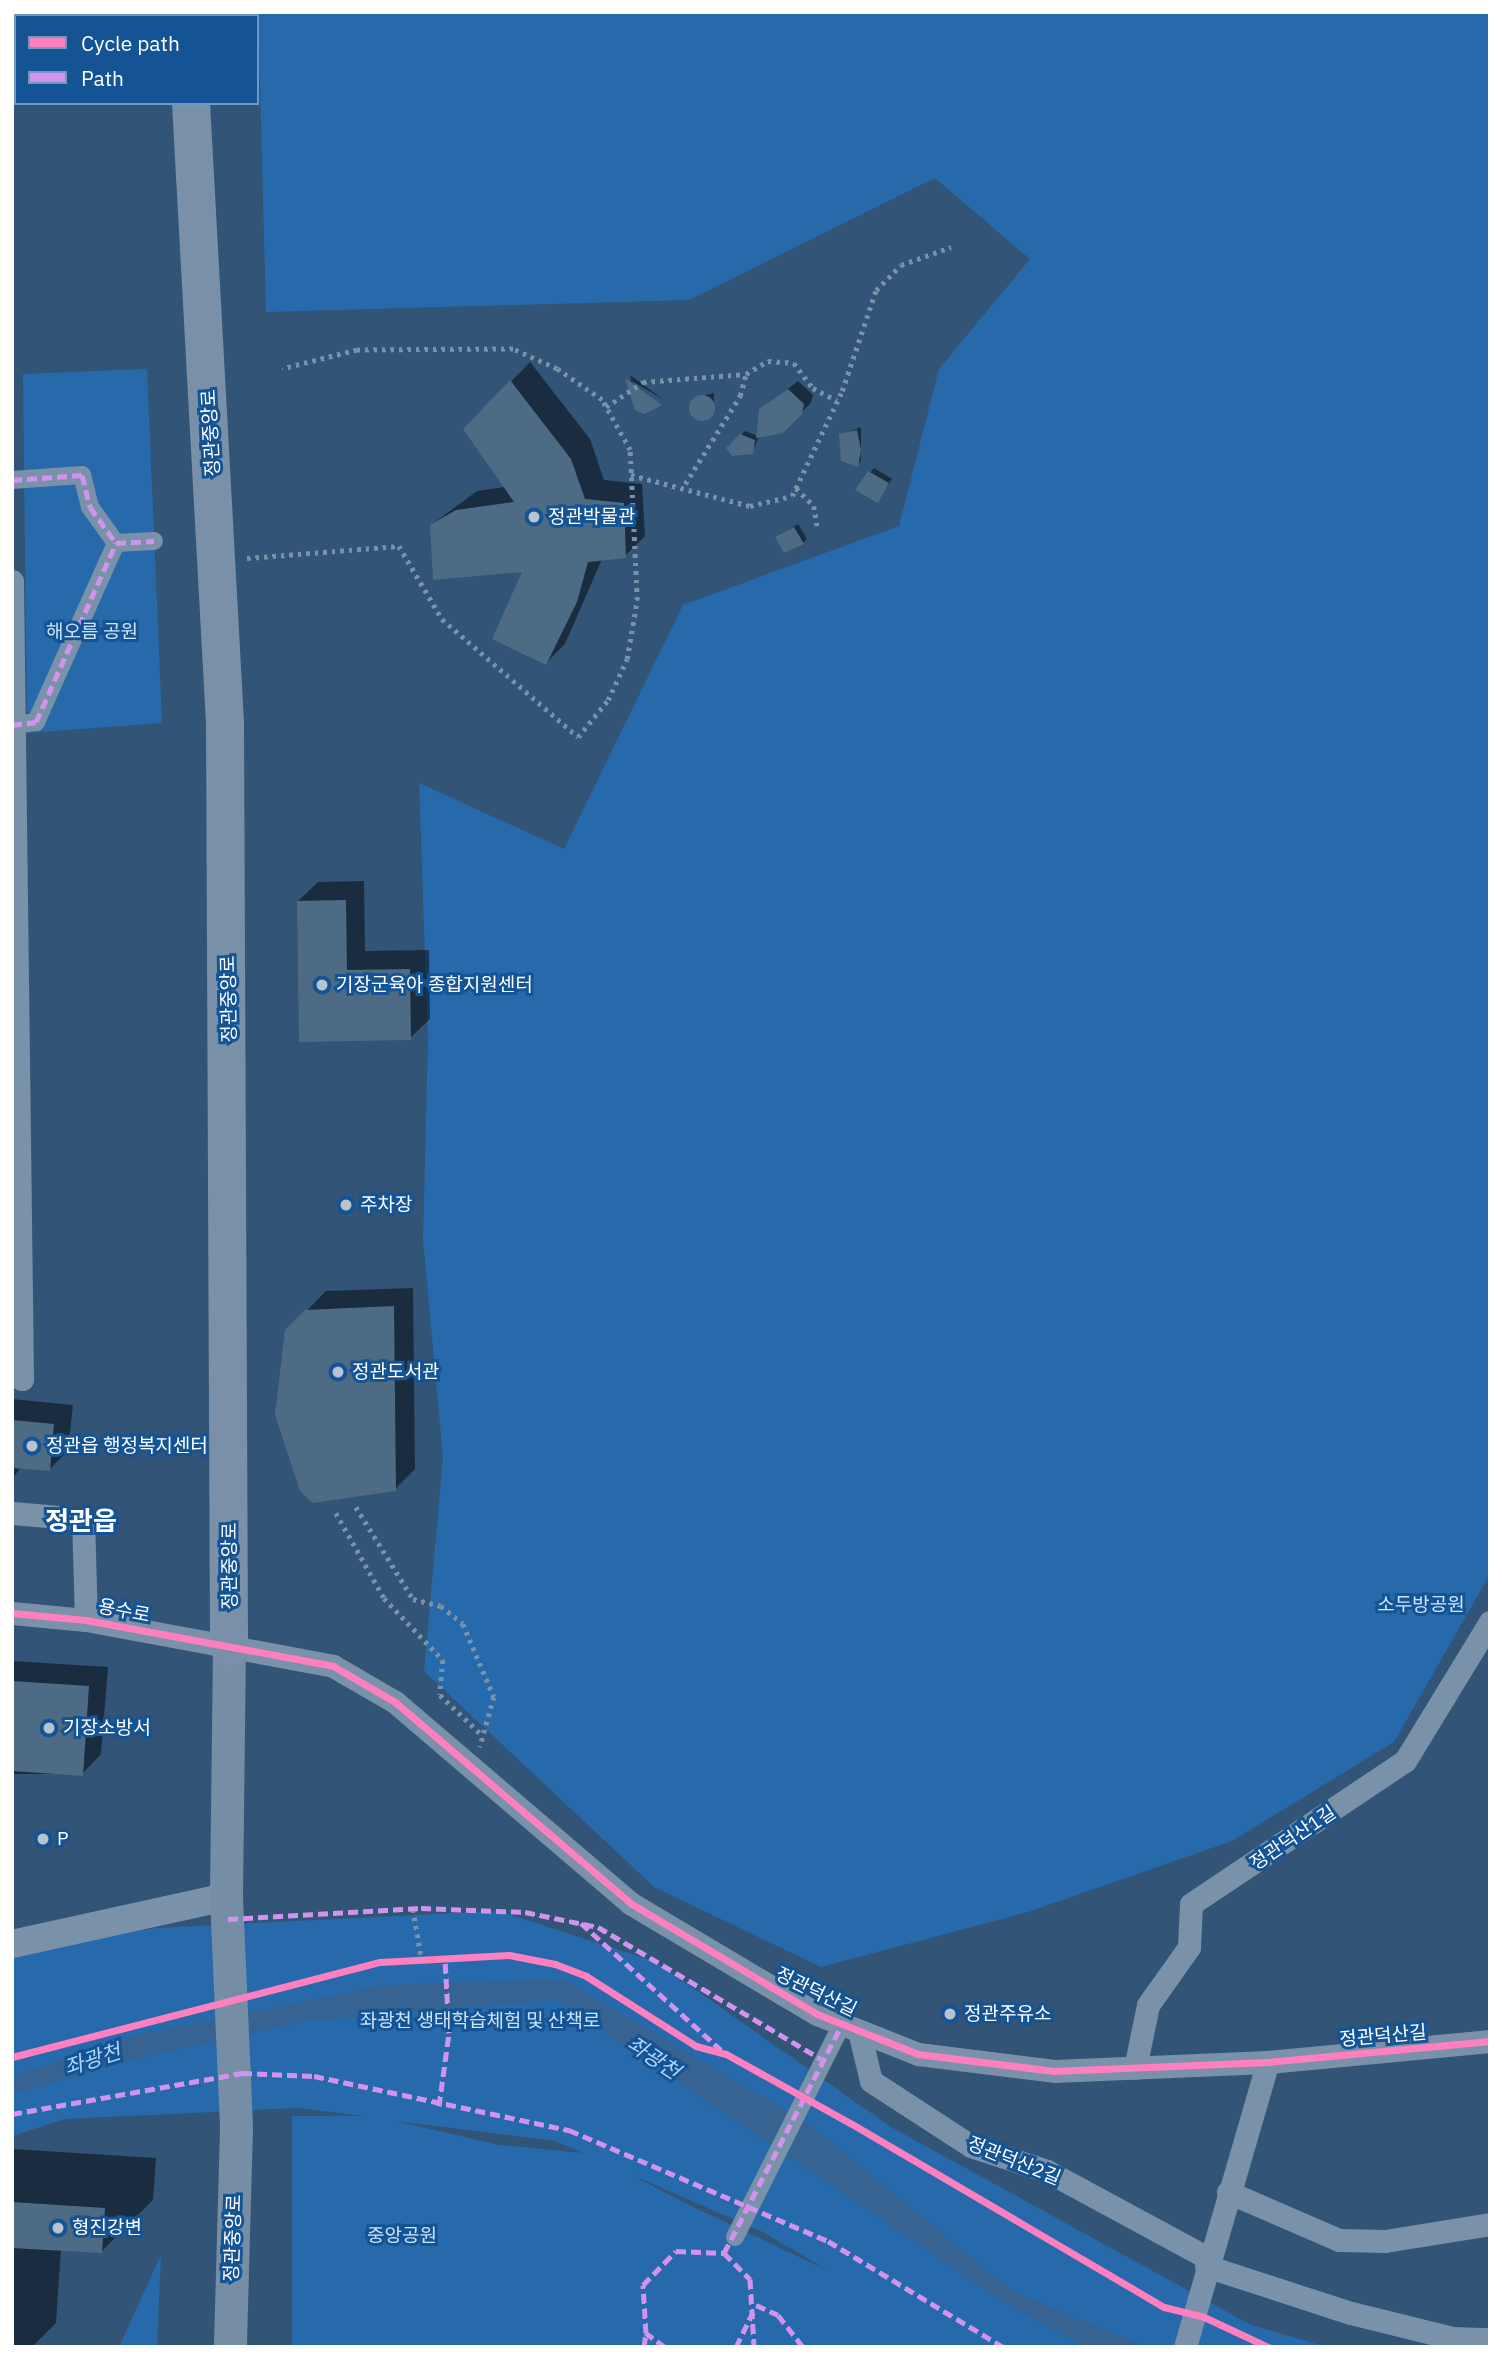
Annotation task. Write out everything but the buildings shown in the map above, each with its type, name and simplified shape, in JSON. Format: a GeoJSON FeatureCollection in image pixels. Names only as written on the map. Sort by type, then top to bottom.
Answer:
{"type":"FeatureCollection","features":[{"type":"Feature","properties":{"kind":"highway","name":"정관중앙로"},"geometry":{"type":"LineString","coordinates":[[191,105],[218,560],[232,1185],[229,1647]]}},
{"type":"Feature","properties":{"kind":"main road","name":"정관중앙로"},"geometry":{"type":"LineString","coordinates":[[229,1647],[226,1896],[231,1960],[236,2128],[230,2347]]}},
{"type":"Feature","properties":{"kind":"street"},"geometry":{"type":"LineString","coordinates":[[12,481],[82,475],[90,507],[116,543]]}},
{"type":"Feature","properties":{"kind":"street"},"geometry":{"type":"LineString","coordinates":[[116,543],[154,541]]}},
{"type":"Feature","properties":{"kind":"street"},"geometry":{"type":"LineString","coordinates":[[13,725],[36,722],[116,543]]}},
{"type":"Feature","properties":{"kind":"street"},"geometry":{"type":"LineString","coordinates":[[12,581],[14,922],[22,1379],[12,1374]]}},
{"type":"Feature","properties":{"kind":"street"},"geometry":{"type":"LineString","coordinates":[[12,1513],[83,1519],[86,1620]]}},
{"type":"Feature","properties":{"kind":"street","name":"용수로"},"geometry":{"type":"LineString","coordinates":[[12,1614],[86,1620],[229,1647]]}},
{"type":"Feature","properties":{"kind":"street","name":"정관덕산1길"},"geometry":{"type":"LineString","coordinates":[[1135,2068],[1148,2005],[1189,1947],[1191,1904],[1405,1761],[1490,1622]]}},
{"type":"Feature","properties":{"kind":"street","name":"정관덕산길"},"geometry":{"type":"LineString","coordinates":[[229,1647],[333,1666],[395,1702],[630,1903],[850,2027],[918,2054],[969,2064],[1054,2071],[1268,2062],[1490,2041]]}},
{"type":"Feature","properties":{"kind":"street"},"geometry":{"type":"LineString","coordinates":[[12,1944],[226,1896]]}},
{"type":"Feature","properties":{"kind":"street"},"geometry":{"type":"LineString","coordinates":[[735,2237],[850,2027]]}},
{"type":"Feature","properties":{"kind":"street","name":"정관덕산2길"},"geometry":{"type":"LineString","coordinates":[[850,2027],[871,2081],[971,2146],[1047,2171],[1205,2269],[1351,2313],[1452,2338],[1490,2339]]}},
{"type":"Feature","properties":{"kind":"street"},"geometry":{"type":"LineString","coordinates":[[1185,2347],[1205,2269],[1268,2062]]}},
{"type":"Feature","properties":{"kind":"street"},"geometry":{"type":"LineString","coordinates":[[1228,2192],[1339,2239],[1385,2241],[1490,2224]]}},
{"type":"Feature","properties":{"kind":"path"},"geometry":{"type":"LineString","coordinates":[[631,475],[685,484],[750,506],[792,496],[837,401],[876,290],[901,265],[951,247]]}},
{"type":"Feature","properties":{"kind":"path"},"geometry":{"type":"LineString","coordinates":[[218,560],[398,546],[442,619],[578,737],[608,700],[627,659],[637,600],[630,450],[606,407],[557,369],[513,349],[357,350],[282,369]]}},
{"type":"Feature","properties":{"kind":"path"},"geometry":{"type":"LineString","coordinates":[[606,407],[643,382],[746,374],[768,361],[794,363],[813,388],[837,401]]}},
{"type":"Feature","properties":{"kind":"path"},"geometry":{"type":"LineString","coordinates":[[685,484],[740,396],[746,374]]}},
{"type":"Feature","properties":{"kind":"path"},"geometry":{"type":"LineString","coordinates":[[796,488],[814,506],[817,526]]}},
{"type":"Feature","properties":{"kind":"path"},"geometry":{"type":"LineString","coordinates":[[356,1507],[413,1599],[441,1606],[463,1624],[495,1697],[474,1768]]}},
{"type":"Feature","properties":{"kind":"path"},"geometry":{"type":"LineString","coordinates":[[336,1513],[384,1598],[443,1660],[440,1695],[483,1736]]}},
{"type":"Feature","properties":{"kind":"path"},"geometry":{"type":"LineString","coordinates":[[413,1909],[422,1961]]}},
{"type":"Feature","properties":{"kind":"path"},"geometry":{"type":"LineString","coordinates":[[411,1961],[433,1960]]}},
{"type":"Feature","properties":{"kind":"green space","name":"소두방공원"},"geometry":{"type":"Polygon","coordinates":[[[1490,12],[1490,1574],[1394,1742],[1232,1841],[1028,1912],[821,1967],[654,1887],[424,1671],[443,1458],[423,1239],[428,1041],[419,783],[564,849],[683,605],[899,526],[939,369],[1030,259],[935,178],[689,300],[266,312],[258,14],[1490,12]]]}},
{"type":"Feature","properties":{"kind":"green space","name":"해오름 공원"},"geometry":{"type":"Polygon","coordinates":[[[147,369],[162,723],[27,733],[23,374],[147,369]]]}},
{"type":"Feature","properties":{"kind":"green space","name":"좌광천 생태학습체험 및 산책로"},"geometry":{"type":"Polygon","coordinates":[[[499,1911],[656,1962],[891,2127],[1251,2325],[1327,2347],[292,2347],[292,2116],[365,2116],[298,2108],[65,2119],[12,2136],[12,1953],[155,1928],[499,1911]],[[396,2121],[499,2145],[582,2153],[556,2141],[396,2121]],[[632,2175],[689,2205],[829,2271],[763,2232],[632,2175]]]}},
{"type":"Feature","properties":{"kind":"green space"},"geometry":{"type":"Polygon","coordinates":[[[161,2255],[157,2347],[119,2347],[161,2255]]]}},
{"type":"Feature","properties":{"kind":"water","name":"좌광천"},"geometry":{"type":"Polygon","coordinates":[[[563,1979],[813,2127],[1012,2291],[1147,2347],[1086,2347],[1007,2304],[556,2000],[305,2021],[135,2059],[12,2094],[12,2076],[142,2034],[385,1985],[563,1979]]]}},
{"type":"Feature","properties":{"kind":"marked path"},"geometry":{"type":"LineString","coordinates":[[12,480],[82,475],[90,507],[116,543]]}},
{"type":"Feature","properties":{"kind":"marked path"},"geometry":{"type":"LineString","coordinates":[[116,543],[154,541]]}},
{"type":"Feature","properties":{"kind":"marked path"},"geometry":{"type":"LineString","coordinates":[[12,725],[36,722],[116,543]]}},
{"type":"Feature","properties":{"kind":"marked path"},"geometry":{"type":"LineString","coordinates":[[228,1919],[421,1908],[525,1912],[598,1927],[821,2059]]}},
{"type":"Feature","properties":{"kind":"marked path"},"geometry":{"type":"LineString","coordinates":[[581,1923],[721,2050]]}},
{"type":"Feature","properties":{"kind":"marked path"},"geometry":{"type":"LineString","coordinates":[[439,2106],[449,2033],[445,1959]]}},
{"type":"Feature","properties":{"kind":"marked path"},"geometry":{"type":"LineString","coordinates":[[724,2253],[842,2024]]}},
{"type":"Feature","properties":{"kind":"marked path"},"geometry":{"type":"LineString","coordinates":[[12,2114],[242,2073],[314,2076],[569,2130],[828,2241],[1003,2347]]}},
{"type":"Feature","properties":{"kind":"marked path"},"geometry":{"type":"LineString","coordinates":[[665,2347],[646,2333],[643,2285],[676,2251],[724,2253],[750,2279],[754,2347]]}},
{"type":"Feature","properties":{"kind":"marked path"},"geometry":{"type":"LineString","coordinates":[[756,2305],[778,2315],[803,2347]]}},
{"type":"Feature","properties":{"kind":"marked path"},"geometry":{"type":"LineString","coordinates":[[736,2347],[753,2312]]}},
{"type":"Feature","properties":{"kind":"marked path"},"geometry":{"type":"LineString","coordinates":[[644,2347],[646,2333]]}},
{"type":"Feature","properties":{"kind":"cycle path"},"geometry":{"type":"LineString","coordinates":[[12,1613],[86,1620],[333,1666],[395,1702],[630,1903],[817,2014],[918,2054],[1054,2071],[1268,2062],[1490,2041]]}},
{"type":"Feature","properties":{"kind":"cycle path"},"geometry":{"type":"LineString","coordinates":[[12,2057],[380,1962],[509,1955],[555,1964],[586,1976],[696,2046],[726,2054],[857,2127],[1164,2307],[1204,2317],[1268,2347]]}},
{"type":"Feature","properties":{"kind":"place","name":"정관박물관"},"geometry":{"type":"Point","coordinates":[534,517]}},
{"type":"Feature","properties":{"kind":"place","name":"기장군육아 종합지원센터"},"geometry":{"type":"Point","coordinates":[322,985]}},
{"type":"Feature","properties":{"kind":"place","name":"주차장"},"geometry":{"type":"Point","coordinates":[346,1205]}},
{"type":"Feature","properties":{"kind":"place","name":"정관도서관"},"geometry":{"type":"Point","coordinates":[338,1372]}},
{"type":"Feature","properties":{"kind":"place","name":"정관읍 행정복지센터"},"geometry":{"type":"Point","coordinates":[32,1446]}},
{"type":"Feature","properties":{"kind":"place","name":"기장소방서"},"geometry":{"type":"Point","coordinates":[49,1728]}},
{"type":"Feature","properties":{"kind":"place","name":"P"},"geometry":{"type":"Point","coordinates":[43,1839]}},
{"type":"Feature","properties":{"kind":"place","name":"정관주유소"},"geometry":{"type":"Point","coordinates":[950,2014]}},
{"type":"Feature","properties":{"kind":"place","name":"형진강변"},"geometry":{"type":"Point","coordinates":[58,2228]}},
{"type":"Feature","properties":{"kind":"district","name":"정관읍"},"geometry":{"type":"Point","coordinates":[81,1521]}},
{"type":"Feature","properties":{"kind":"park label","name":"중앙공원"},"geometry":{"type":"Point","coordinates":[402,2236]}}]}
